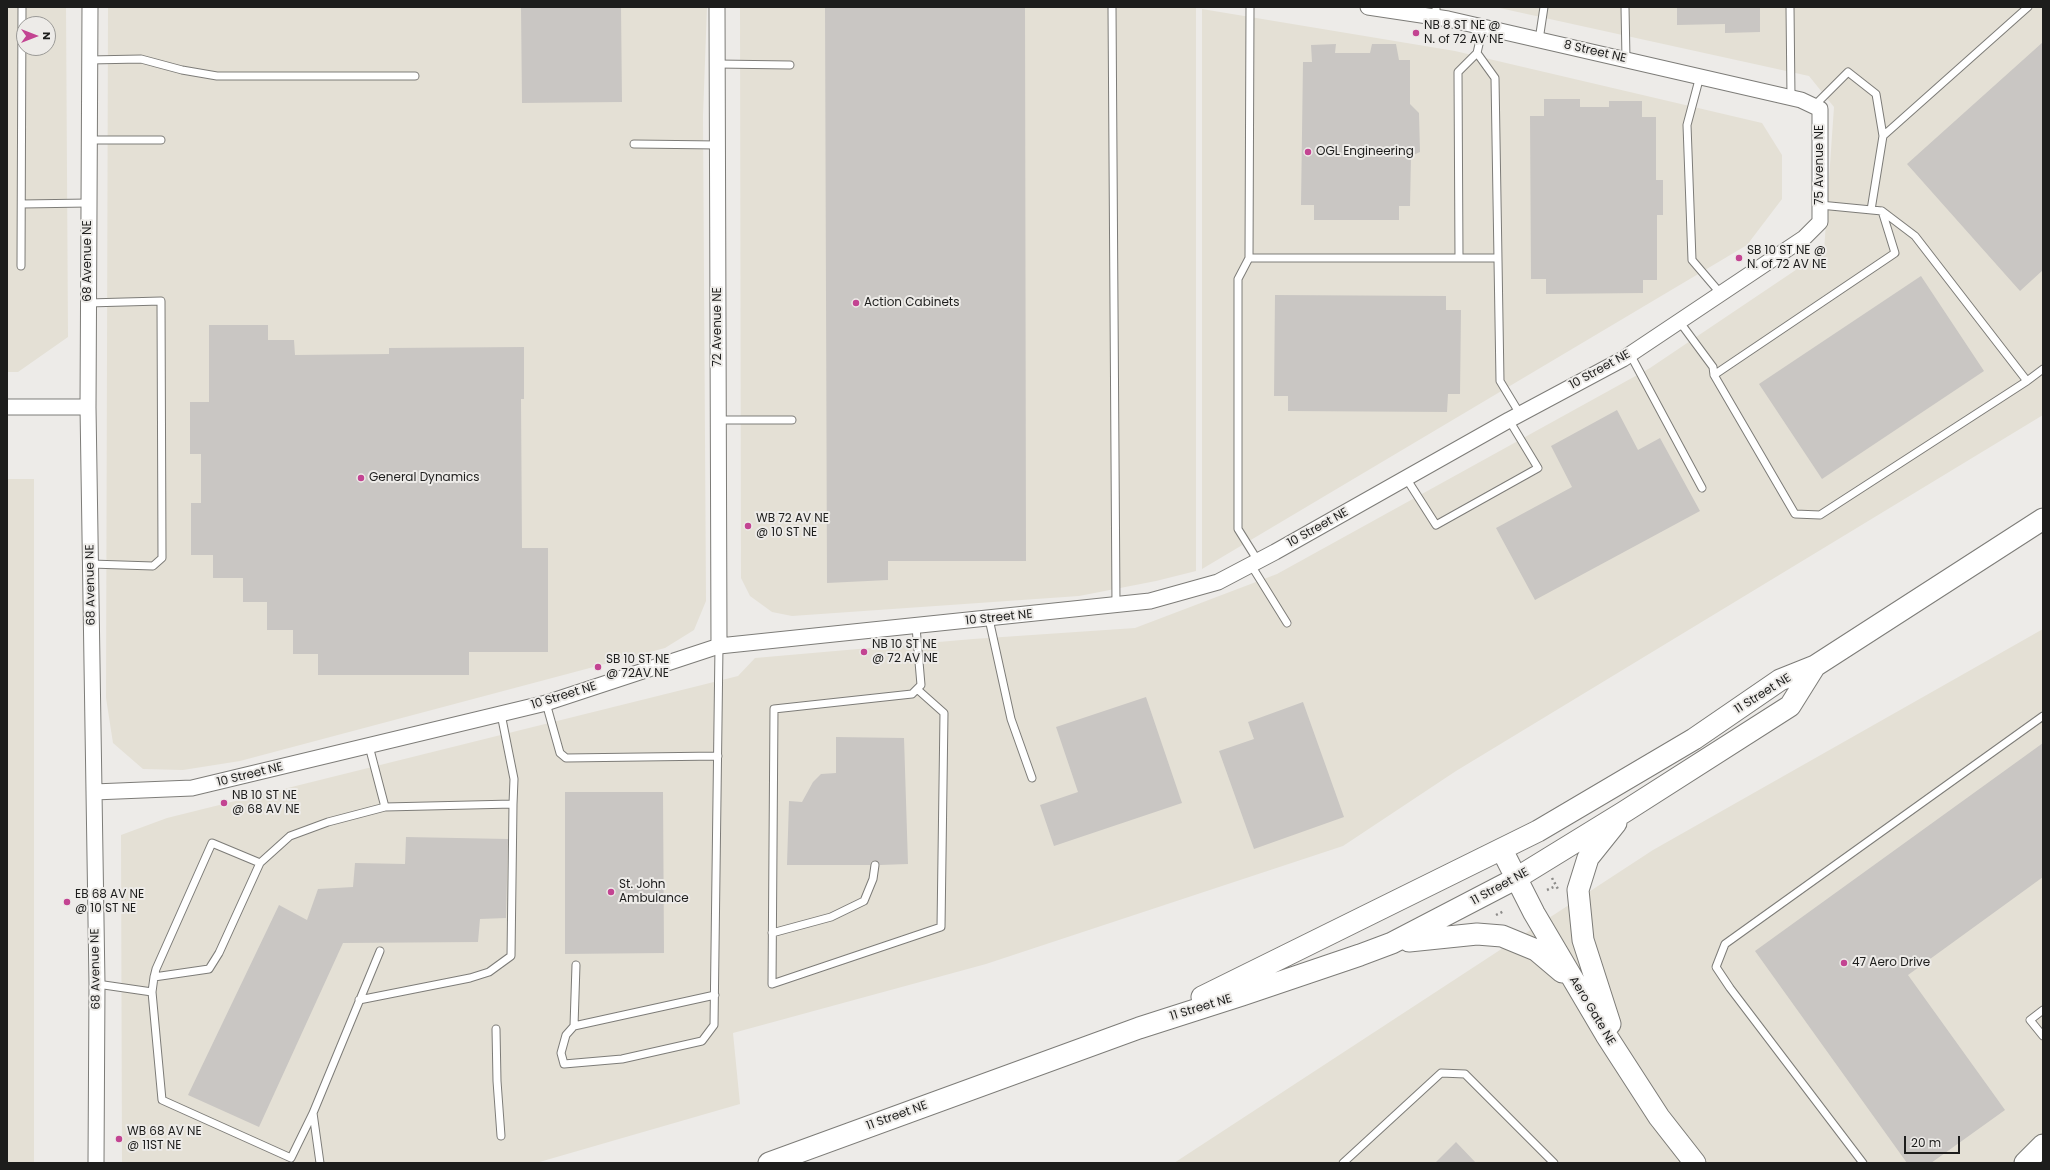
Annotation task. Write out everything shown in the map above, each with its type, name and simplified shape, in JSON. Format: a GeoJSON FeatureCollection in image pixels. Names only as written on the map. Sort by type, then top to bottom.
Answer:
{"type":"FeatureCollection","features":[{"type":"Feature","properties":{"kind":"street","name":"68 Avenue NE"},"geometry":{"type":"LineString","coordinates":[[90,7],[88,406],[97,984],[96,1163]]}},
{"type":"Feature","properties":{"kind":"street","name":"72 Avenue NE"},"geometry":{"type":"LineString","coordinates":[[717,7],[719,646]]}},
{"type":"Feature","properties":{"kind":"street","name":"8 Street NE"},"geometry":{"type":"LineString","coordinates":[[1368,7],[1436,12],[1483,27],[1791,97],[1817,107]]}},
{"type":"Feature","properties":{"kind":"street","name":"75 Avenue NE"},"geometry":{"type":"LineString","coordinates":[[1817,107],[1820,222]]}},
{"type":"Feature","properties":{"kind":"street","name":"10 Street NE"},"geometry":{"type":"LineString","coordinates":[[94,792],[192,788],[546,703],[719,646],[1150,601],[1218,582],[1630,354],[1804,238],[1820,222]]}},
{"type":"Feature","properties":{"kind":"street"},"geometry":{"type":"LineString","coordinates":[[7,407],[88,406]]}},
{"type":"Feature","properties":{"kind":"street","name":"11 Street NE"},"geometry":{"type":"LineString","coordinates":[[1139,1028],[1502,850],[1576,809],[1694,739],[1780,680],[1815,666],[2043,519]]}},
{"type":"Feature","properties":{"kind":"street","name":"11 Street NE"},"geometry":{"type":"LineString","coordinates":[[769,1163],[1139,1028],[1360,955],[1392,942],[1515,879],[1624,812],[1790,706],[1815,666]]}},
{"type":"Feature","properties":{"kind":"street"},"geometry":{"type":"LineString","coordinates":[[1624,812],[1588,858],[1578,890],[1583,940],[1608,1019],[1628,1069]]}},
{"type":"Feature","properties":{"kind":"street","name":"Aero Gate NE"},"geometry":{"type":"LineString","coordinates":[[1502,850],[1515,879],[1575,983],[1628,1069],[1659,1117],[1695,1163]]}},
{"type":"Feature","properties":{"kind":"street"},"geometry":{"type":"LineString","coordinates":[[1392,942],[1477,934],[1502,936],[1536,950],[1575,983]]}},
{"type":"Feature","properties":{"kind":"street"},"geometry":{"type":"LineString","coordinates":[[2025,1163],[2043,1145]]}},
{"type":"Feature","properties":{"kind":"lane"},"geometry":{"type":"LineString","coordinates":[[21,266],[22,7]]}},
{"type":"Feature","properties":{"kind":"lane"},"geometry":{"type":"LineString","coordinates":[[1112,7],[1116,605]]}},
{"type":"Feature","properties":{"kind":"lane"},"geometry":{"type":"LineString","coordinates":[[1250,7],[1249,258],[1238,280],[1238,529],[1254,563],[1287,623]]}},
{"type":"Feature","properties":{"kind":"lane"},"geometry":{"type":"LineString","coordinates":[[1539,40],[1544,7]]}},
{"type":"Feature","properties":{"kind":"lane"},"geometry":{"type":"LineString","coordinates":[[1625,7],[1626,59]]}},
{"type":"Feature","properties":{"kind":"lane"},"geometry":{"type":"LineString","coordinates":[[1790,7],[1791,97]]}},
{"type":"Feature","properties":{"kind":"lane"},"geometry":{"type":"LineString","coordinates":[[1883,136],[2028,7]]}},
{"type":"Feature","properties":{"kind":"lane"},"geometry":{"type":"LineString","coordinates":[[1459,258],[1458,72],[1477,53],[1483,27]]}},
{"type":"Feature","properties":{"kind":"lane"},"geometry":{"type":"LineString","coordinates":[[1406,478],[1436,525],[1538,468],[1500,381],[1494,78],[1477,53]]}},
{"type":"Feature","properties":{"kind":"lane"},"geometry":{"type":"LineString","coordinates":[[89,60],[141,59],[182,70],[217,76],[415,76]]}},
{"type":"Feature","properties":{"kind":"lane"},"geometry":{"type":"LineString","coordinates":[[717,64],[790,65]]}},
{"type":"Feature","properties":{"kind":"lane"},"geometry":{"type":"LineString","coordinates":[[1817,107],[1848,72],[1876,94],[1883,136],[1871,210]]}},
{"type":"Feature","properties":{"kind":"lane"},"geometry":{"type":"LineString","coordinates":[[1700,76],[1687,125],[1692,260],[1721,294]]}},
{"type":"Feature","properties":{"kind":"lane"},"geometry":{"type":"LineString","coordinates":[[89,140],[161,140]]}},
{"type":"Feature","properties":{"kind":"lane"},"geometry":{"type":"LineString","coordinates":[[634,144],[718,145]]}},
{"type":"Feature","properties":{"kind":"lane"},"geometry":{"type":"LineString","coordinates":[[22,204],[89,202]]}},
{"type":"Feature","properties":{"kind":"lane"},"geometry":{"type":"LineString","coordinates":[[1820,205],[1882,211],[1915,236],[2027,381]]}},
{"type":"Feature","properties":{"kind":"lane"},"geometry":{"type":"LineString","coordinates":[[1714,375],[1895,253],[1882,211]]}},
{"type":"Feature","properties":{"kind":"lane"},"geometry":{"type":"LineString","coordinates":[[1249,258],[1498,258]]}},
{"type":"Feature","properties":{"kind":"lane"},"geometry":{"type":"LineString","coordinates":[[88,303],[161,301],[162,558],[153,566],[91,564]]}},
{"type":"Feature","properties":{"kind":"lane"},"geometry":{"type":"LineString","coordinates":[[1679,321],[1713,367],[1714,375],[1795,514],[1820,515],[2027,381],[2043,369]]}},
{"type":"Feature","properties":{"kind":"lane"},"geometry":{"type":"LineString","coordinates":[[1630,354],[1702,488]]}},
{"type":"Feature","properties":{"kind":"lane"},"geometry":{"type":"LineString","coordinates":[[718,420],[792,420]]}},
{"type":"Feature","properties":{"kind":"lane"},"geometry":{"type":"LineString","coordinates":[[989,619],[1011,719],[1032,778]]}},
{"type":"Feature","properties":{"kind":"lane"},"geometry":{"type":"LineString","coordinates":[[916,626],[921,685],[917,689],[912,694],[774,709],[772,984],[941,927],[944,713],[917,689]]}},
{"type":"Feature","properties":{"kind":"lane"},"geometry":{"type":"LineString","coordinates":[[714,995],[574,1026],[566,1035],[561,1053],[564,1064],[622,1059],[702,1041],[714,1025],[719,646]]}},
{"type":"Feature","properties":{"kind":"lane"},"geometry":{"type":"LineString","coordinates":[[546,703],[560,753],[566,758],[718,756]]}},
{"type":"Feature","properties":{"kind":"lane"},"geometry":{"type":"LineString","coordinates":[[359,1000],[470,978],[489,972],[511,956],[514,779],[501,714]]}},
{"type":"Feature","properties":{"kind":"lane"},"geometry":{"type":"LineString","coordinates":[[1863,1163],[1730,988],[1716,967],[1725,944],[2043,716]]}},
{"type":"Feature","properties":{"kind":"lane"},"geometry":{"type":"LineString","coordinates":[[369,746],[384,808]]}},
{"type":"Feature","properties":{"kind":"lane"},"geometry":{"type":"LineString","coordinates":[[154,977],[209,968],[219,954],[260,863],[290,836],[328,822],[384,808],[513,804]]}},
{"type":"Feature","properties":{"kind":"lane"},"geometry":{"type":"LineString","coordinates":[[260,863],[212,843],[156,969],[152,992],[162,1100],[291,1158],[313,1113],[380,951]]}},
{"type":"Feature","properties":{"kind":"lane"},"geometry":{"type":"LineString","coordinates":[[772,933],[831,917],[864,901],[873,880],[874,865]]}},
{"type":"Feature","properties":{"kind":"lane"},"geometry":{"type":"LineString","coordinates":[[574,1026],[576,965]]}},
{"type":"Feature","properties":{"kind":"lane"},"geometry":{"type":"LineString","coordinates":[[97,984],[152,992]]}},
{"type":"Feature","properties":{"kind":"lane"},"geometry":{"type":"LineString","coordinates":[[2043,1010],[2030,1020],[2043,1036]]}},
{"type":"Feature","properties":{"kind":"lane"},"geometry":{"type":"LineString","coordinates":[[496,1029],[497,1081],[501,1136]]}},
{"type":"Feature","properties":{"kind":"lane"},"geometry":{"type":"LineString","coordinates":[[1343,1163],[1441,1073],[1465,1074],[1554,1163]]}},
{"type":"Feature","properties":{"kind":"lane"},"geometry":{"type":"LineString","coordinates":[[313,1113],[320,1163]]}},
{"type":"Feature","properties":{"kind":"path"},"geometry":{"type":"LineString","coordinates":[[1552,877],[1559,891]]}},
{"type":"Feature","properties":{"kind":"path"},"geometry":{"type":"LineString","coordinates":[[1547,890],[1556,886]]}},
{"type":"Feature","properties":{"kind":"path"},"geometry":{"type":"LineString","coordinates":[[1492,917],[1504,910]]}},
{"type":"Feature","properties":{"kind":"shaded area"},"geometry":{"type":"Polygon","coordinates":[[[7,7],[66,7],[68,337],[18,372],[7,372],[7,7]]]}},
{"type":"Feature","properties":{"kind":"shaded area"},"geometry":{"type":"Polygon","coordinates":[[[108,7],[707,7],[703,116],[706,601],[694,630],[665,648],[240,761],[183,770],[143,769],[113,743],[106,698],[108,7]]]}},
{"type":"Feature","properties":{"kind":"shaded area"},"geometry":{"type":"Polygon","coordinates":[[[740,7],[1196,7],[1196,571],[1156,581],[1079,596],[792,616],[772,612],[750,596],[741,578],[740,7]]]}},
{"type":"Feature","properties":{"kind":"shaded area"},"geometry":{"type":"Polygon","coordinates":[[[1495,7],[2043,7],[2043,415],[1456,771],[1343,846],[986,964],[733,1033],[740,1104],[536,1163],[122,1163],[121,835],[167,818],[738,676],[755,658],[973,639],[1135,628],[1277,574],[1650,368],[1824,251],[1834,107],[1809,76],[1495,7]]]}},
{"type":"Feature","properties":{"kind":"shaded area"},"geometry":{"type":"Polygon","coordinates":[[[1202,9],[1455,51],[1762,123],[1782,155],[1782,199],[1747,245],[1202,569],[1202,9]]]}},
{"type":"Feature","properties":{"kind":"shaded area"},"geometry":{"type":"Polygon","coordinates":[[[7,479],[34,479],[34,1163],[7,1163],[7,479]]]}},
{"type":"Feature","properties":{"kind":"shaded area"},"geometry":{"type":"Polygon","coordinates":[[[2043,629],[2043,1163],[1174,1163],[1653,850],[2043,629]]]}},
{"type":"Feature","properties":{"kind":"building"},"geometry":{"type":"Polygon","coordinates":[[[521,7],[621,7],[622,102],[522,103],[521,7]]]}},
{"type":"Feature","properties":{"kind":"building"},"geometry":{"type":"Polygon","coordinates":[[[825,7],[1025,7],[1026,561],[888,561],[888,580],[827,583],[825,7]]]}},
{"type":"Feature","properties":{"kind":"building"},"geometry":{"type":"Polygon","coordinates":[[[1677,7],[1760,7],[1760,32],[1725,33],[1725,24],[1677,25],[1677,7]]]}},
{"type":"Feature","properties":{"kind":"building"},"geometry":{"type":"Polygon","coordinates":[[[2043,42],[2043,270],[2020,291],[1907,164],[2043,42]]]}},
{"type":"Feature","properties":{"kind":"building"},"geometry":{"type":"Polygon","coordinates":[[[1336,44],[1335,53],[1370,53],[1372,44],[1396,44],[1399,60],[1410,60],[1410,104],[1419,113],[1420,152],[1411,156],[1410,206],[1399,206],[1399,220],[1314,220],[1314,205],[1301,205],[1303,62],[1312,62],[1311,45],[1336,44]]]}},
{"type":"Feature","properties":{"kind":"building"},"geometry":{"type":"Polygon","coordinates":[[[1544,99],[1580,99],[1580,107],[1609,107],[1609,101],[1642,101],[1642,117],[1656,117],[1656,180],[1663,180],[1663,215],[1657,215],[1657,280],[1643,280],[1643,293],[1546,294],[1546,279],[1531,279],[1530,116],[1544,116],[1544,99]]]}},
{"type":"Feature","properties":{"kind":"building"},"geometry":{"type":"Polygon","coordinates":[[[1921,276],[1984,371],[1822,479],[1759,384],[1921,276]]]}},
{"type":"Feature","properties":{"kind":"building"},"geometry":{"type":"Polygon","coordinates":[[[1275,295],[1446,296],[1446,310],[1461,310],[1460,394],[1448,394],[1447,412],[1288,411],[1288,396],[1274,396],[1275,295]]]}},
{"type":"Feature","properties":{"kind":"building","name":"General Dynamics"},"geometry":{"type":"Polygon","coordinates":[[[209,325],[268,325],[268,340],[294,340],[295,355],[389,354],[389,348],[524,347],[524,399],[521,399],[522,548],[548,548],[548,652],[469,652],[469,675],[318,675],[318,654],[293,654],[293,630],[267,630],[267,602],[243,602],[243,578],[213,578],[213,555],[191,555],[191,503],[201,503],[201,454],[190,454],[190,402],[209,402],[209,325]]]}},
{"type":"Feature","properties":{"kind":"building"},"geometry":{"type":"Polygon","coordinates":[[[1617,410],[1638,450],[1660,438],[1700,511],[1535,600],[1496,528],[1572,487],[1551,446],[1617,410]]]}},
{"type":"Feature","properties":{"kind":"building"},"geometry":{"type":"Polygon","coordinates":[[[1146,697],[1182,803],[1054,846],[1040,805],[1078,792],[1056,727],[1146,697]]]}},
{"type":"Feature","properties":{"kind":"building"},"geometry":{"type":"Polygon","coordinates":[[[1303,702],[1344,817],[1254,849],[1219,751],[1254,739],[1248,722],[1303,702]]]}},
{"type":"Feature","properties":{"kind":"building"},"geometry":{"type":"Polygon","coordinates":[[[836,737],[904,738],[908,864],[880,865],[875,860],[871,862],[870,865],[787,865],[789,801],[802,802],[813,782],[821,774],[836,773],[836,737]]]}},
{"type":"Feature","properties":{"kind":"building","name":"47 Aero Drive"},"geometry":{"type":"Polygon","coordinates":[[[2043,743],[2043,877],[1908,975],[2005,1110],[1931,1163],[1907,1163],[1755,951],[2043,743]]]}},
{"type":"Feature","properties":{"kind":"building"},"geometry":{"type":"Polygon","coordinates":[[[565,792],[663,792],[664,953],[565,954],[565,792]]]}},
{"type":"Feature","properties":{"kind":"building"},"geometry":{"type":"Polygon","coordinates":[[[406,837],[508,839],[506,918],[480,919],[478,942],[343,943],[259,1127],[188,1095],[279,905],[307,920],[318,889],[353,887],[355,863],[405,864],[406,837]]]}},
{"type":"Feature","properties":{"kind":"building"},"geometry":{"type":"Polygon","coordinates":[[[1456,1142],[1476,1163],[1435,1163],[1456,1142]]]}},
{"type":"Feature","properties":{"kind":"place","name":"NB 8 ST NE @ N. of 72 AV NE"},"geometry":{"type":"Point","coordinates":[1416,33]}},
{"type":"Feature","properties":{"kind":"place","name":"OGL Engineering"},"geometry":{"type":"Point","coordinates":[1308,152]}},
{"type":"Feature","properties":{"kind":"place","name":"SB 10 ST NE @ N. of 72 AV NE"},"geometry":{"type":"Point","coordinates":[1739,258]}},
{"type":"Feature","properties":{"kind":"place","name":"Action Cabinets"},"geometry":{"type":"Point","coordinates":[856,303]}},
{"type":"Feature","properties":{"kind":"place","name":"General Dynamics"},"geometry":{"type":"Point","coordinates":[361,478]}},
{"type":"Feature","properties":{"kind":"place","name":"WB 72 AV NE @ 10 ST NE"},"geometry":{"type":"Point","coordinates":[748,526]}},
{"type":"Feature","properties":{"kind":"place","name":"NB 10 ST NE @ 72 AV NE"},"geometry":{"type":"Point","coordinates":[864,652]}},
{"type":"Feature","properties":{"kind":"place","name":"SB 10 ST NE @ 72AV NE"},"geometry":{"type":"Point","coordinates":[598,667]}},
{"type":"Feature","properties":{"kind":"place","name":"NB 10 ST NE @ 68 AV NE"},"geometry":{"type":"Point","coordinates":[224,803]}},
{"type":"Feature","properties":{"kind":"place","name":"St. John Ambulance"},"geometry":{"type":"Point","coordinates":[611,892]}},
{"type":"Feature","properties":{"kind":"place","name":"EB 68 AV NE @ 10 ST NE"},"geometry":{"type":"Point","coordinates":[67,902]}},
{"type":"Feature","properties":{"kind":"place","name":"47 Aero Drive"},"geometry":{"type":"Point","coordinates":[1844,963]}},
{"type":"Feature","properties":{"kind":"place","name":"WB 68 AV NE @ 11ST NE"},"geometry":{"type":"Point","coordinates":[119,1139]}}]}
